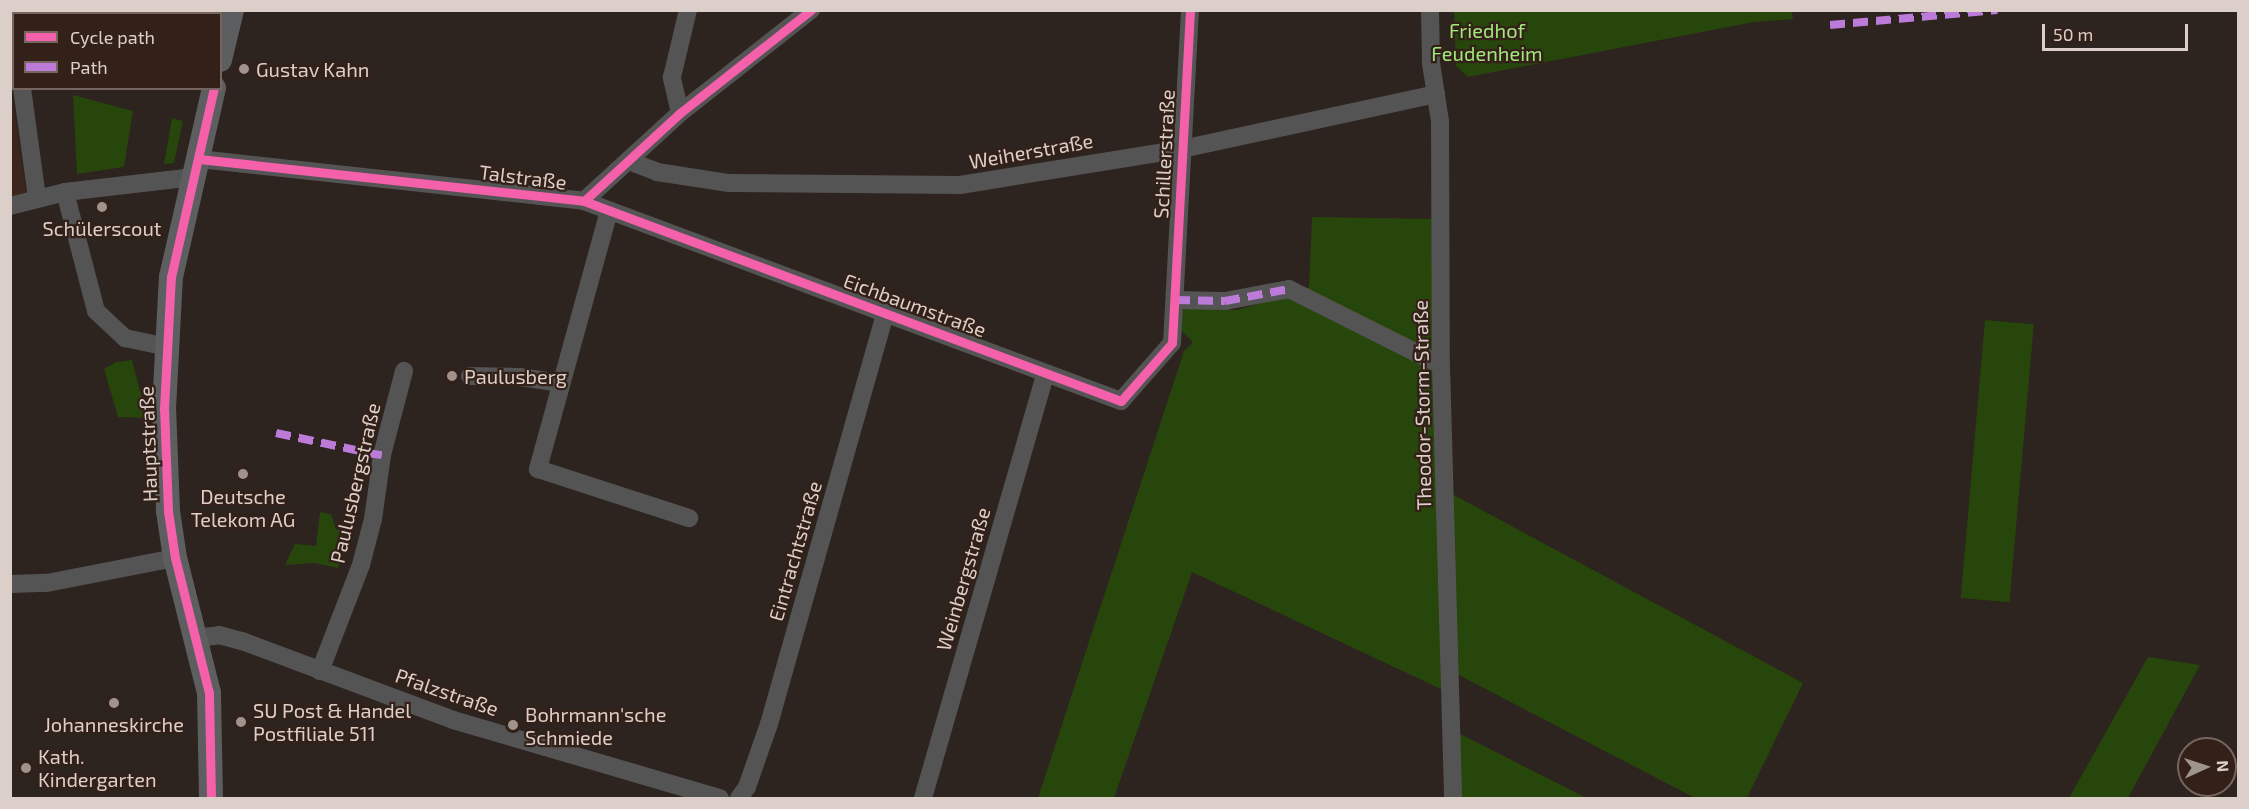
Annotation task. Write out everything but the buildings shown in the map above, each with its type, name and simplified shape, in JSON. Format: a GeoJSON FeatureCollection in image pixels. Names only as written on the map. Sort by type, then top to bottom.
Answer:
{"type":"FeatureCollection","features":[{"type":"Feature","properties":{"kind":"street"},"geometry":{"type":"LineString","coordinates":[[222,52],[232,10]]}},
{"type":"Feature","properties":{"kind":"street"},"geometry":{"type":"LineString","coordinates":[[680,113],[672,77],[688,10]]}},
{"type":"Feature","properties":{"kind":"street","name":"Talstraße"},"geometry":{"type":"LineString","coordinates":[[10,206],[37,197],[196,168],[584,201],[680,113],[811,10]]}},
{"type":"Feature","properties":{"kind":"street","name":"Schillerstraße"},"geometry":{"type":"LineString","coordinates":[[1176,300],[1190,10]]}},
{"type":"Feature","properties":{"kind":"street","name":"Theodor-Storm-Straße"},"geometry":{"type":"LineString","coordinates":[[1430,10],[1440,121],[1441,365],[1453,798]]}},
{"type":"Feature","properties":{"kind":"street"},"geometry":{"type":"LineString","coordinates":[[22,90],[37,197]]}},
{"type":"Feature","properties":{"kind":"street","name":"Hauptstraße"},"geometry":{"type":"LineString","coordinates":[[211,798],[212,721],[175,558],[166,485],[164,346],[171,277],[214,90]]}},
{"type":"Feature","properties":{"kind":"street","name":"Weiherstraße"},"geometry":{"type":"LineString","coordinates":[[629,161],[657,172],[729,183],[960,186],[1182,148],[1436,94]]}},
{"type":"Feature","properties":{"kind":"street"},"geometry":{"type":"LineString","coordinates":[[65,192],[96,311],[125,338],[164,346]]}},
{"type":"Feature","properties":{"kind":"street","name":"Eichbaumstraße"},"geometry":{"type":"LineString","coordinates":[[584,201],[1121,401],[1172,343],[1176,300]]}},
{"type":"Feature","properties":{"kind":"street"},"geometry":{"type":"LineString","coordinates":[[609,211],[538,469],[689,518]]}},
{"type":"Feature","properties":{"kind":"street"},"geometry":{"type":"LineString","coordinates":[[1176,300],[1225,301],[1289,289],[1441,365]]}},
{"type":"Feature","properties":{"kind":"street","name":"Eintrachtstraße"},"geometry":{"type":"LineString","coordinates":[[739,798],[747,787],[769,724],[885,313]]}},
{"type":"Feature","properties":{"kind":"street","name":"Paulusbergstraße"},"geometry":{"type":"LineString","coordinates":[[321,671],[361,566],[373,519],[382,455],[404,371]]}},
{"type":"Feature","properties":{"kind":"street","name":"Weinbergstraße"},"geometry":{"type":"LineString","coordinates":[[923,798],[1046,373]]}},
{"type":"Feature","properties":{"kind":"street"},"geometry":{"type":"LineString","coordinates":[[470,376],[520,376],[560,384]]}},
{"type":"Feature","properties":{"kind":"street"},"geometry":{"type":"LineString","coordinates":[[10,584],[47,583],[175,558]]}},
{"type":"Feature","properties":{"kind":"street","name":"Pfalzstraße"},"geometry":{"type":"LineString","coordinates":[[195,638],[219,635],[453,720],[720,798]]}},
{"type":"Feature","properties":{"kind":"shaded area"},"geometry":{"type":"Polygon","coordinates":[[[10,81],[26,192],[11,197],[10,197],[10,81]]]}},
{"type":"Feature","properties":{"kind":"green space","name":"Friedhof Feudenheim"},"geometry":{"type":"Polygon","coordinates":[[[1454,11],[1792,11],[1793,19],[1754,22],[1468,77],[1456,66],[1454,11]]]}},
{"type":"Feature","properties":{"kind":"green space"},"geometry":{"type":"Polygon","coordinates":[[[73,95],[133,111],[124,167],[77,174],[73,95]]]}},
{"type":"Feature","properties":{"kind":"green space"},"geometry":{"type":"Polygon","coordinates":[[[172,118],[183,121],[174,163],[164,164],[172,118]]]}},
{"type":"Feature","properties":{"kind":"green space"},"geometry":{"type":"Polygon","coordinates":[[[1312,217],[1437,219],[1443,690],[1192,572],[1114,798],[1038,798],[1184,351],[1193,342],[1178,327],[1179,314],[1186,307],[1237,310],[1285,296],[1297,303],[1309,287],[1312,217]]]}},
{"type":"Feature","properties":{"kind":"green space"},"geometry":{"type":"Polygon","coordinates":[[[1985,320],[2034,324],[2009,602],[1961,598],[1985,320]]]}},
{"type":"Feature","properties":{"kind":"green space"},"geometry":{"type":"Polygon","coordinates":[[[132,360],[147,418],[118,417],[104,369],[116,362],[132,360]]]}},
{"type":"Feature","properties":{"kind":"green space"},"geometry":{"type":"Polygon","coordinates":[[[1452,494],[1803,683],[1747,798],[1695,798],[1455,673],[1452,494]]]}},
{"type":"Feature","properties":{"kind":"green space"},"geometry":{"type":"Polygon","coordinates":[[[320,512],[331,514],[336,529],[345,531],[338,568],[314,563],[285,565],[295,544],[316,546],[320,512]]]}},
{"type":"Feature","properties":{"kind":"green space"},"geometry":{"type":"Polygon","coordinates":[[[2148,657],[2200,665],[2128,798],[2069,798],[2148,657]]]}},
{"type":"Feature","properties":{"kind":"green space"},"geometry":{"type":"Polygon","coordinates":[[[1458,733],[1587,798],[1459,798],[1458,733]]]}},
{"type":"Feature","properties":{"kind":"marked path"},"geometry":{"type":"LineString","coordinates":[[1830,25],[1997,10]]}},
{"type":"Feature","properties":{"kind":"marked path"},"geometry":{"type":"LineString","coordinates":[[1175,300],[1225,301],[1289,289]]}},
{"type":"Feature","properties":{"kind":"marked path"},"geometry":{"type":"LineString","coordinates":[[276,433],[360,451]]}},
{"type":"Feature","properties":{"kind":"marked path"},"geometry":{"type":"LineString","coordinates":[[367,453],[382,455]]}},
{"type":"Feature","properties":{"kind":"cycle path"},"geometry":{"type":"LineString","coordinates":[[199,159],[584,201],[680,113],[811,10]]}},
{"type":"Feature","properties":{"kind":"cycle path"},"geometry":{"type":"LineString","coordinates":[[584,201],[1121,401],[1172,343],[1190,10]]}},
{"type":"Feature","properties":{"kind":"cycle path"},"geometry":{"type":"LineString","coordinates":[[211,798],[209,693],[175,558],[168,511],[164,409],[171,277],[214,90]]}},
{"type":"Feature","properties":{"kind":"place","name":"Gustav Kahn"},"geometry":{"type":"Point","coordinates":[244,69]}},
{"type":"Feature","properties":{"kind":"place","name":"Schülerscout"},"geometry":{"type":"Point","coordinates":[102,207]}},
{"type":"Feature","properties":{"kind":"place","name":"Paulusberg"},"geometry":{"type":"Point","coordinates":[452,376]}},
{"type":"Feature","properties":{"kind":"place","name":"Deutsche Telekom AG"},"geometry":{"type":"Point","coordinates":[243,474]}},
{"type":"Feature","properties":{"kind":"place","name":"Johanneskirche"},"geometry":{"type":"Point","coordinates":[114,703]}},
{"type":"Feature","properties":{"kind":"place","name":"SU Post & Handel Postfiliale 511"},"geometry":{"type":"Point","coordinates":[241,722]}},
{"type":"Feature","properties":{"kind":"place","name":"Bohrmann'sche Schmiede"},"geometry":{"type":"Point","coordinates":[513,725]}},
{"type":"Feature","properties":{"kind":"place","name":"Kath. Kindergarten"},"geometry":{"type":"Point","coordinates":[26,768]}}]}
